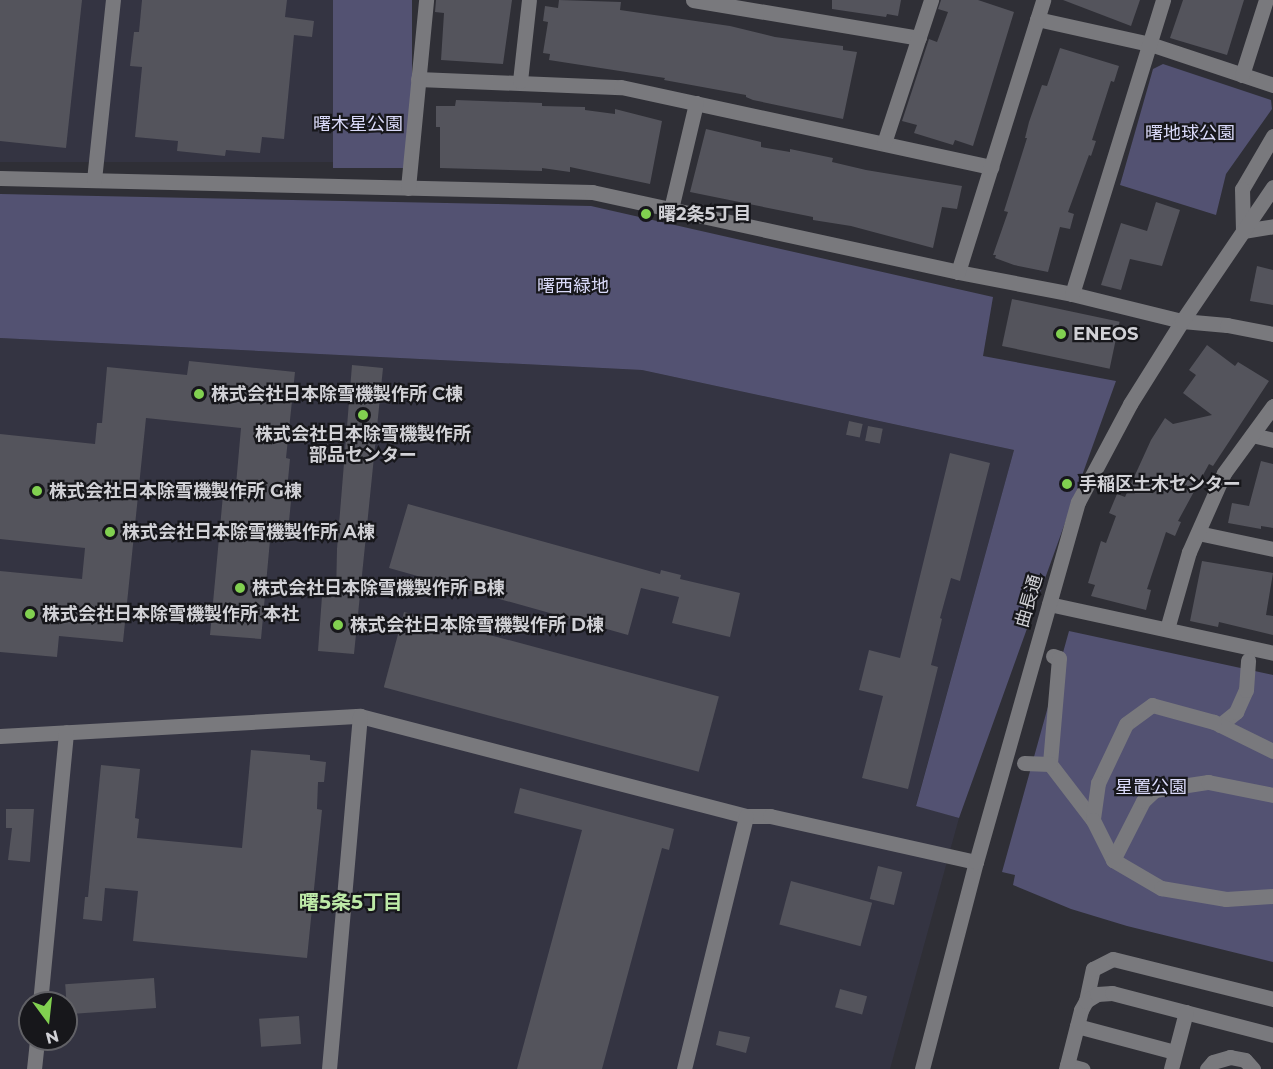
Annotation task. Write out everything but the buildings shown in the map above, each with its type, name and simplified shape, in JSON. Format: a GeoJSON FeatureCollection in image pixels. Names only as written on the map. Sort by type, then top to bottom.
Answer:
{"type":"FeatureCollection","features":[{"type":"Feature","properties":{"kind":"street"},"geometry":{"type":"LineString","coordinates":[[94,180],[112,0]]}},
{"type":"Feature","properties":{"kind":"street"},"geometry":{"type":"LineString","coordinates":[[408,188],[426,0]]}},
{"type":"Feature","properties":{"kind":"street"},"geometry":{"type":"LineString","coordinates":[[520,81],[529,0]]}},
{"type":"Feature","properties":{"kind":"street"},"geometry":{"type":"LineString","coordinates":[[693,0],[919,38]]}},
{"type":"Feature","properties":{"kind":"street"},"geometry":{"type":"LineString","coordinates":[[884,143],[931,0]]}},
{"type":"Feature","properties":{"kind":"street"},"geometry":{"type":"LineString","coordinates":[[958,272],[1043,0]]}},
{"type":"Feature","properties":{"kind":"street"},"geometry":{"type":"LineString","coordinates":[[1072,294],[1163,0]]}},
{"type":"Feature","properties":{"kind":"street"},"geometry":{"type":"LineString","coordinates":[[1242,75],[1266,0]]}},
{"type":"Feature","properties":{"kind":"street"},"geometry":{"type":"LineString","coordinates":[[1037,19],[1150,44],[1273,85]]}},
{"type":"Feature","properties":{"kind":"street"},"geometry":{"type":"LineString","coordinates":[[418,79],[520,81],[621,87],[991,167]]}},
{"type":"Feature","properties":{"kind":"street"},"geometry":{"type":"LineString","coordinates":[[671,209],[696,103]]}},
{"type":"Feature","properties":{"kind":"street"},"geometry":{"type":"LineString","coordinates":[[1273,136],[1242,189],[1243,231],[1273,226]]}},
{"type":"Feature","properties":{"kind":"street"},"geometry":{"type":"LineString","coordinates":[[0,178],[592,192],[958,272],[1072,294],[1182,321],[1227,325],[1273,334]]}},
{"type":"Feature","properties":{"kind":"street","name":"曲長通"},"geometry":{"type":"LineString","coordinates":[[922,1069],[976,862],[1078,502],[1130,404],[1182,321],[1273,187]]}},
{"type":"Feature","properties":{"kind":"street"},"geometry":{"type":"LineString","coordinates":[[1167,629],[1189,552],[1224,473],[1273,406]]}},
{"type":"Feature","properties":{"kind":"street"},"geometry":{"type":"LineString","coordinates":[[1252,435],[1273,440]]}},
{"type":"Feature","properties":{"kind":"street"},"geometry":{"type":"LineString","coordinates":[[1198,533],[1273,549]]}},
{"type":"Feature","properties":{"kind":"street"},"geometry":{"type":"LineString","coordinates":[[1049,604],[1273,653]]}},
{"type":"Feature","properties":{"kind":"street"},"geometry":{"type":"LineString","coordinates":[[1053,656],[1059,658],[1050,764],[1093,820],[1113,860],[1161,888],[1226,899],[1273,896]]}},
{"type":"Feature","properties":{"kind":"street"},"geometry":{"type":"LineString","coordinates":[[1220,725],[1236,712],[1246,690],[1248,660]]}},
{"type":"Feature","properties":{"kind":"street"},"geometry":{"type":"LineString","coordinates":[[1093,820],[1098,783],[1126,724],[1152,705],[1220,725],[1273,751]]}},
{"type":"Feature","properties":{"kind":"street"},"geometry":{"type":"LineString","coordinates":[[0,736],[360,716],[746,816],[770,816],[976,862]]}},
{"type":"Feature","properties":{"kind":"street"},"geometry":{"type":"LineString","coordinates":[[329,1069],[360,716]]}},
{"type":"Feature","properties":{"kind":"street"},"geometry":{"type":"LineString","coordinates":[[41,991],[66,732]]}},
{"type":"Feature","properties":{"kind":"street"},"geometry":{"type":"LineString","coordinates":[[1024,763],[1050,764]]}},
{"type":"Feature","properties":{"kind":"street"},"geometry":{"type":"LineString","coordinates":[[1113,860],[1143,801],[1155,790],[1208,782],[1273,795]]}},
{"type":"Feature","properties":{"kind":"street"},"geometry":{"type":"LineString","coordinates":[[684,1069],[746,816]]}},
{"type":"Feature","properties":{"kind":"street"},"geometry":{"type":"LineString","coordinates":[[1082,1069],[1066,1067],[1093,969],[1113,959],[1273,999]]}},
{"type":"Feature","properties":{"kind":"street"},"geometry":{"type":"LineString","coordinates":[[1086,1001],[1097,994],[1112,993],[1273,1035]]}},
{"type":"Feature","properties":{"kind":"street"},"geometry":{"type":"LineString","coordinates":[[1171,1069],[1186,1012]]}},
{"type":"Feature","properties":{"kind":"street"},"geometry":{"type":"LineString","coordinates":[[1077,1026],[1175,1052]]}},
{"type":"Feature","properties":{"kind":"street"},"geometry":{"type":"LineString","coordinates":[[34,1069],[36,1051]]}},
{"type":"Feature","properties":{"kind":"street"},"geometry":{"type":"LineString","coordinates":[[1208,1069],[1213,1062],[1230,1057],[1245,1060],[1252,1069]]}},
{"type":"Feature","properties":{"kind":"shaded area"},"geometry":{"type":"Polygon","coordinates":[[[0,0],[333,0],[333,162],[0,162],[0,0]]]}},
{"type":"Feature","properties":{"kind":"shaded area"},"geometry":{"type":"Polygon","coordinates":[[[0,338],[642,370],[1014,450],[916,805],[959,818],[890,1069],[0,1069],[0,338]]]}},
{"type":"Feature","properties":{"kind":"green space","name":"曙木星公園"},"geometry":{"type":"Polygon","coordinates":[[[333,0],[412,0],[412,168],[333,168],[333,0]]]}},
{"type":"Feature","properties":{"kind":"green space","name":"曙地球公園"},"geometry":{"type":"Polygon","coordinates":[[[1163,64],[1271,100],[1272,109],[1226,174],[1216,215],[1120,185],[1153,69],[1163,64]]]}},
{"type":"Feature","properties":{"kind":"green space","name":"曙西緑地"},"geometry":{"type":"Polygon","coordinates":[[[0,194],[591,206],[993,297],[983,356],[1116,381],[959,818],[916,806],[1014,450],[642,370],[0,338],[0,194]]]}},
{"type":"Feature","properties":{"kind":"green space","name":"星置公園"},"geometry":{"type":"Polygon","coordinates":[[[1069,631],[1273,675],[1273,962],[1127,926],[1071,909],[1013,885],[1015,875],[1002,872],[1069,631]]]}},
{"type":"Feature","properties":{"kind":"place","name":"曙2条5丁目"},"geometry":{"type":"Point","coordinates":[646,214]}},
{"type":"Feature","properties":{"kind":"place","name":"ENEOS"},"geometry":{"type":"Point","coordinates":[1061,334]}},
{"type":"Feature","properties":{"kind":"place","name":"株式会社日本除雪機製作所 C棟"},"geometry":{"type":"Point","coordinates":[199,394]}},
{"type":"Feature","properties":{"kind":"place","name":"株式会社日本除雪機製作所 部品センター"},"geometry":{"type":"Point","coordinates":[363,415]}},
{"type":"Feature","properties":{"kind":"place","name":"手稲区土木センター"},"geometry":{"type":"Point","coordinates":[1067,484]}},
{"type":"Feature","properties":{"kind":"place","name":"株式会社日本除雪機製作所 G棟"},"geometry":{"type":"Point","coordinates":[37,491]}},
{"type":"Feature","properties":{"kind":"place","name":"株式会社日本除雪機製作所 A棟"},"geometry":{"type":"Point","coordinates":[110,532]}},
{"type":"Feature","properties":{"kind":"place","name":"株式会社日本除雪機製作所 B棟"},"geometry":{"type":"Point","coordinates":[240,588]}},
{"type":"Feature","properties":{"kind":"place","name":"株式会社日本除雪機製作所 本社"},"geometry":{"type":"Point","coordinates":[30,614]}},
{"type":"Feature","properties":{"kind":"place","name":"株式会社日本除雪機製作所 D棟"},"geometry":{"type":"Point","coordinates":[338,625]}},
{"type":"Feature","properties":{"kind":"district","name":"曙5条5丁目"},"geometry":{"type":"Point","coordinates":[351,902]}}]}
